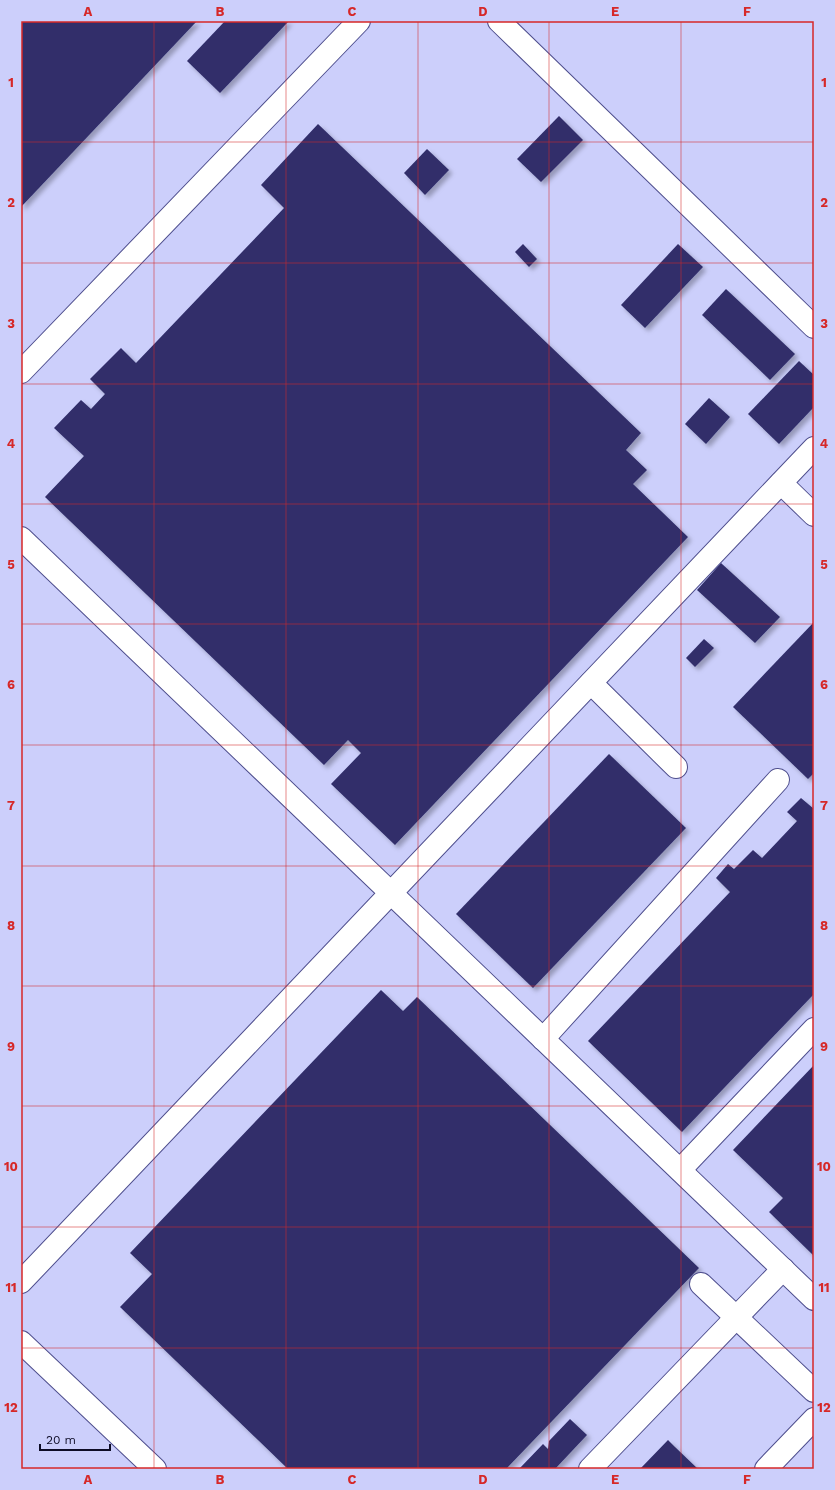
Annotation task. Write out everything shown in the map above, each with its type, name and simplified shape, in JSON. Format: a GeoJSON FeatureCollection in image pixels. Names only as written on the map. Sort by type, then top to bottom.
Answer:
{"type":"FeatureCollection","features":[{"type":"Feature","properties":{"kind":"lane"},"geometry":{"type":"LineString","coordinates":[[21,372],[359,21]]}},
{"type":"Feature","properties":{"kind":"lane"},"geometry":{"type":"LineString","coordinates":[[499,21],[814,327]]}},
{"type":"Feature","properties":{"kind":"lane"},"geometry":{"type":"LineString","coordinates":[[21,1282],[814,448]]}},
{"type":"Feature","properties":{"kind":"lane"},"geometry":{"type":"LineString","coordinates":[[781,483],[814,515]]}},
{"type":"Feature","properties":{"kind":"lane"},"geometry":{"type":"LineString","coordinates":[[21,538],[814,1298]]}},
{"type":"Feature","properties":{"kind":"lane"},"geometry":{"type":"LineString","coordinates":[[591,683],[676,767]]}},
{"type":"Feature","properties":{"kind":"lane"},"geometry":{"type":"LineString","coordinates":[[543,1039],[778,780]]}},
{"type":"Feature","properties":{"kind":"lane"},"geometry":{"type":"LineString","coordinates":[[680,1170],[814,1029]]}},
{"type":"Feature","properties":{"kind":"lane"},"geometry":{"type":"LineString","coordinates":[[590,1469],[783,1269]]}},
{"type":"Feature","properties":{"kind":"lane"},"geometry":{"type":"LineString","coordinates":[[700,1284],[814,1391]]}},
{"type":"Feature","properties":{"kind":"lane"},"geometry":{"type":"LineString","coordinates":[[21,1342],[155,1469]]}},
{"type":"Feature","properties":{"kind":"lane"},"geometry":{"type":"LineString","coordinates":[[766,1469],[814,1419]]}},
{"type":"Feature","properties":{"kind":"building"},"geometry":{"type":"Polygon","coordinates":[[[21,21],[197,21],[21,207],[21,21]]]}},
{"type":"Feature","properties":{"kind":"building"},"geometry":{"type":"Polygon","coordinates":[[[225,21],[289,21],[220,93],[187,61],[225,21]]]}},
{"type":"Feature","properties":{"kind":"building"},"geometry":{"type":"Polygon","coordinates":[[[559,116],[583,140],[541,182],[517,159],[559,116]]]}},
{"type":"Feature","properties":{"kind":"building"},"geometry":{"type":"Polygon","coordinates":[[[318,124],[641,433],[626,450],[647,470],[633,484],[688,537],[395,845],[331,784],[361,753],[348,740],[324,765],[45,497],[84,456],[54,428],[81,400],[91,409],[105,394],[90,379],[121,348],[136,363],[284,208],[261,185],[318,124]]]}},
{"type":"Feature","properties":{"kind":"building"},"geometry":{"type":"Polygon","coordinates":[[[427,149],[449,170],[425,195],[404,173],[427,149]]]}},
{"type":"Feature","properties":{"kind":"building"},"geometry":{"type":"Polygon","coordinates":[[[523,244],[537,259],[529,267],[515,252],[523,244]]]}},
{"type":"Feature","properties":{"kind":"building"},"geometry":{"type":"Polygon","coordinates":[[[678,244],[703,267],[645,328],[621,305],[678,244]]]}},
{"type":"Feature","properties":{"kind":"building"},"geometry":{"type":"Polygon","coordinates":[[[726,289],[795,354],[770,380],[702,315],[726,289]]]}},
{"type":"Feature","properties":{"kind":"building"},"geometry":{"type":"Polygon","coordinates":[[[799,361],[814,375],[814,407],[779,444],[748,414],[799,361]]]}},
{"type":"Feature","properties":{"kind":"building"},"geometry":{"type":"Polygon","coordinates":[[[709,398],[730,417],[706,444],[685,424],[709,398]]]}},
{"type":"Feature","properties":{"kind":"building"},"geometry":{"type":"Polygon","coordinates":[[[721,563],[780,617],[755,643],[697,590],[721,563]]]}},
{"type":"Feature","properties":{"kind":"building"},"geometry":{"type":"Polygon","coordinates":[[[814,622],[814,773],[808,779],[733,707],[814,622]]]}},
{"type":"Feature","properties":{"kind":"building"},"geometry":{"type":"Polygon","coordinates":[[[704,639],[714,648],[695,667],[686,658],[704,639]]]}},
{"type":"Feature","properties":{"kind":"building"},"geometry":{"type":"Polygon","coordinates":[[[609,754],[686,828],[533,988],[456,914],[609,754]]]}},
{"type":"Feature","properties":{"kind":"building"},"geometry":{"type":"Polygon","coordinates":[[[801,798],[814,809],[814,994],[682,1132],[588,1041],[730,892],[716,878],[728,864],[734,869],[753,850],[762,858],[797,821],[787,812],[801,798]]]}},
{"type":"Feature","properties":{"kind":"building"},"geometry":{"type":"Polygon","coordinates":[[[381,990],[403,1011],[417,997],[699,1268],[506,1469],[288,1469],[120,1307],[152,1274],[130,1253],[381,990]]]}},
{"type":"Feature","properties":{"kind":"building"},"geometry":{"type":"Polygon","coordinates":[[[814,1065],[814,1256],[769,1212],[783,1198],[733,1150],[814,1065]]]}},
{"type":"Feature","properties":{"kind":"building"},"geometry":{"type":"Polygon","coordinates":[[[570,1419],[587,1435],[555,1469],[519,1469],[543,1444],[548,1449],[549,1441],[570,1419]]]}},
{"type":"Feature","properties":{"kind":"building"},"geometry":{"type":"Polygon","coordinates":[[[668,1440],[675,1447],[698,1469],[640,1469],[668,1440]]]}}]}
